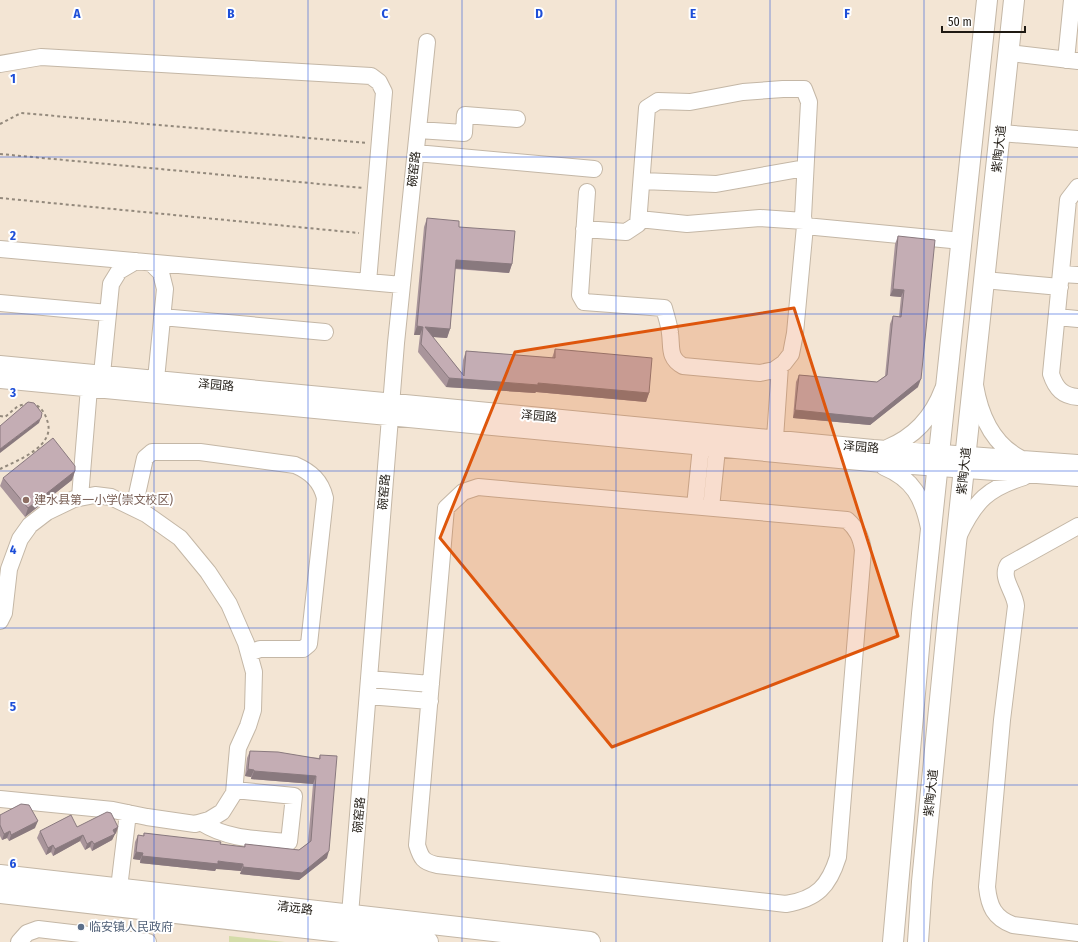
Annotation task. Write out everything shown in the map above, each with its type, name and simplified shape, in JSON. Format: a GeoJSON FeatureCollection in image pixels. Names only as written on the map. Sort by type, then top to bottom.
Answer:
{"type":"FeatureCollection","features":[{"type":"Feature","properties":{"kind":"main road","name":"紫陶大道"},"geometry":{"type":"LineString","coordinates":[[893,942],[930,538],[987,0]]}},
{"type":"Feature","properties":{"kind":"main road","name":"紫陶大道"},"geometry":{"type":"LineString","coordinates":[[918,942],[923,874],[956,542],[1014,0]]}},
{"type":"Feature","properties":{"kind":"main road","name":"清远路"},"geometry":{"type":"LineString","coordinates":[[0,874],[119,888],[348,930],[428,942]]}},
{"type":"Feature","properties":{"kind":"main road","name":"清远路"},"geometry":{"type":"LineString","coordinates":[[0,893],[348,930],[590,942]]}},
{"type":"Feature","properties":{"kind":"street"},"geometry":{"type":"LineString","coordinates":[[1009,53],[1072,61],[1072,0]]}},
{"type":"Feature","properties":{"kind":"street","name":"碗窑路"},"geometry":{"type":"LineString","coordinates":[[348,930],[402,285],[427,42]]}},
{"type":"Feature","properties":{"kind":"street"},"geometry":{"type":"LineString","coordinates":[[0,64],[41,57],[371,76],[379,82],[384,92],[368,282]]}},
{"type":"Feature","properties":{"kind":"street"},"geometry":{"type":"LineString","coordinates":[[584,229],[626,232],[636,226],[639,219],[647,108],[651,104],[658,101],[690,102],[743,92],[763,90],[804,89],[807,93],[809,102],[805,168],[804,224],[794,340],[791,354],[774,370],[760,373],[683,366],[672,356],[669,322],[664,308],[584,302],[580,295],[584,229],[587,192]]}},
{"type":"Feature","properties":{"kind":"street"},"geometry":{"type":"LineString","coordinates":[[418,130],[464,133],[465,115],[517,119]]}},
{"type":"Feature","properties":{"kind":"street"},"geometry":{"type":"LineString","coordinates":[[1000,133],[1078,139]]}},
{"type":"Feature","properties":{"kind":"street"},"geometry":{"type":"LineString","coordinates":[[416,153],[594,169]]}},
{"type":"Feature","properties":{"kind":"street"},"geometry":{"type":"LineString","coordinates":[[642,181],[716,184],[805,168]]}},
{"type":"Feature","properties":{"kind":"street"},"geometry":{"type":"LineString","coordinates":[[1078,186],[1068,200],[1051,374],[1054,384],[1060,391],[1068,396],[1078,397]]}},
{"type":"Feature","properties":{"kind":"street"},"geometry":{"type":"LineString","coordinates":[[639,219],[688,224],[760,218],[962,241]]}},
{"type":"Feature","properties":{"kind":"street"},"geometry":{"type":"LineString","coordinates":[[0,249],[402,285]]}},
{"type":"Feature","properties":{"kind":"street"},"geometry":{"type":"LineString","coordinates":[[102,374],[111,284],[114,277],[124,267],[144,262],[161,274],[164,283],[156,379]]}},
{"type":"Feature","properties":{"kind":"street"},"geometry":{"type":"LineString","coordinates":[[984,280],[1060,281],[1078,275]]}},
{"type":"Feature","properties":{"kind":"street"},"geometry":{"type":"LineString","coordinates":[[0,303],[108,312]]}},
{"type":"Feature","properties":{"kind":"street"},"geometry":{"type":"LineString","coordinates":[[162,317],[325,332]]}},
{"type":"Feature","properties":{"kind":"street"},"geometry":{"type":"LineString","coordinates":[[1057,317],[1078,318]]}},
{"type":"Feature","properties":{"kind":"street","name":"泽园路"},"geometry":{"type":"LineString","coordinates":[[0,364],[156,379],[391,410],[709,448],[877,464],[939,461],[965,463],[1030,475],[1078,478]]}},
{"type":"Feature","properties":{"kind":"street"},"geometry":{"type":"LineString","coordinates":[[775,438],[780,366]]}},
{"type":"Feature","properties":{"kind":"street"},"geometry":{"type":"LineString","coordinates":[[885,449],[911,435],[929,416],[940,397],[948,372]]}},
{"type":"Feature","properties":{"kind":"street"},"geometry":{"type":"LineString","coordinates":[[974,377],[980,406],[989,429],[1006,450],[1021,459]]}},
{"type":"Feature","properties":{"kind":"street","name":"泽园路"},"geometry":{"type":"LineString","coordinates":[[0,380],[89,388],[775,438],[885,449],[939,461]]}},
{"type":"Feature","properties":{"kind":"street"},"geometry":{"type":"LineString","coordinates":[[80,497],[89,388]]}},
{"type":"Feature","properties":{"kind":"street"},"geometry":{"type":"LineString","coordinates":[[695,506],[709,448]]}},
{"type":"Feature","properties":{"kind":"street"},"geometry":{"type":"LineString","coordinates":[[709,448],[711,508]]}},
{"type":"Feature","properties":{"kind":"street"},"geometry":{"type":"LineString","coordinates":[[134,508],[145,458],[152,452],[200,452],[295,465],[307,471],[317,479],[325,498],[309,644],[303,649],[260,649],[249,653]]}},
{"type":"Feature","properties":{"kind":"street","name":"泽园路"},"geometry":{"type":"LineString","coordinates":[[965,463],[1021,459],[1078,463]]}},
{"type":"Feature","properties":{"kind":"street"},"geometry":{"type":"LineString","coordinates":[[877,464],[901,475],[914,488],[926,513],[930,538]]}},
{"type":"Feature","properties":{"kind":"street"},"geometry":{"type":"LineString","coordinates":[[956,542],[972,510],[985,495],[1003,484],[1030,475]]}},
{"type":"Feature","properties":{"kind":"street"},"geometry":{"type":"LineString","coordinates":[[478,487],[711,508],[847,520],[855,527],[860,537],[863,550],[838,857],[832,875],[816,892],[802,900],[786,904],[427,863],[420,855],[417,844],[446,508],[456,496],[478,487]]}},
{"type":"Feature","properties":{"kind":"street"},"geometry":{"type":"LineString","coordinates":[[0,621],[4,613],[9,568],[20,539],[30,525],[47,512],[65,502],[80,497],[95,495],[111,497],[134,508],[180,538],[208,572],[229,604],[249,653],[254,672],[252,710],[248,726],[238,748],[235,790],[231,800],[222,812],[202,823],[195,824],[128,814],[113,810],[0,799]]}},
{"type":"Feature","properties":{"kind":"street"},"geometry":{"type":"LineString","coordinates":[[1078,526],[1008,565],[1005,570],[1005,576],[1014,596],[1016,606],[1002,720],[987,887],[991,907],[1006,923],[1078,933]]}},
{"type":"Feature","properties":{"kind":"street"},"geometry":{"type":"LineString","coordinates":[[369,679],[431,684]]}},
{"type":"Feature","properties":{"kind":"street"},"geometry":{"type":"LineString","coordinates":[[368,696],[430,701]]}},
{"type":"Feature","properties":{"kind":"street"},"geometry":{"type":"LineString","coordinates":[[202,823],[215,831],[230,836],[289,842],[294,796],[235,790]]}},
{"type":"Feature","properties":{"kind":"street"},"geometry":{"type":"LineString","coordinates":[[119,888],[128,814]]}},
{"type":"Feature","properties":{"kind":"street"},"geometry":{"type":"LineString","coordinates":[[19,942],[27,933],[38,929],[148,942]]}},
{"type":"Feature","properties":{"kind":"path"},"geometry":{"type":"LineString","coordinates":[[0,124],[21,113],[380,144]]}},
{"type":"Feature","properties":{"kind":"path"},"geometry":{"type":"LineString","coordinates":[[0,154],[376,189]]}},
{"type":"Feature","properties":{"kind":"path"},"geometry":{"type":"LineString","coordinates":[[0,198],[372,234]]}},
{"type":"Feature","properties":{"kind":"path"},"geometry":{"type":"LineString","coordinates":[[0,416],[5,417],[24,404],[32,404],[39,407],[45,416],[49,432],[46,440],[36,448],[0,469]]}},
{"type":"Feature","properties":{"kind":"highlighted area"},"geometry":{"type":"Polygon","coordinates":[[[794,308],[898,636],[612,747],[440,538],[515,352],[794,308]]]}},
{"type":"Feature","properties":{"kind":"green space"},"geometry":{"type":"Polygon","coordinates":[[[229,936],[285,942],[229,942],[229,936]]]}},
{"type":"Feature","properties":{"kind":"building"},"geometry":{"type":"Polygon","coordinates":[[[427,218],[459,221],[459,227],[515,231],[512,264],[456,260],[450,329],[425,327],[464,376],[466,351],[555,358],[555,349],[652,358],[649,393],[538,383],[538,385],[449,378],[421,344],[423,327],[417,326],[427,218]]]}},
{"type":"Feature","properties":{"kind":"building"},"geometry":{"type":"Polygon","coordinates":[[[898,236],[935,240],[921,379],[873,418],[795,410],[799,375],[877,382],[887,375],[893,316],[901,317],[904,290],[893,289],[898,236]]]}},
{"type":"Feature","properties":{"kind":"building"},"geometry":{"type":"Polygon","coordinates":[[[28,402],[34,403],[42,413],[41,418],[0,449],[0,426],[28,402]]]}},
{"type":"Feature","properties":{"kind":"building"},"geometry":{"type":"Polygon","coordinates":[[[53,438],[75,466],[75,471],[28,508],[3,478],[53,438]]]}},
{"type":"Feature","properties":{"kind":"building"},"geometry":{"type":"Polygon","coordinates":[[[250,751],[278,752],[320,759],[320,755],[337,756],[329,851],[302,873],[243,867],[243,864],[218,861],[218,864],[142,856],[143,853],[136,852],[138,835],[144,836],[144,833],[221,842],[220,844],[245,847],[245,844],[299,850],[311,841],[316,776],[254,771],[248,769],[250,751]]]}},
{"type":"Feature","properties":{"kind":"building"},"geometry":{"type":"Polygon","coordinates":[[[21,804],[29,805],[38,821],[11,835],[10,831],[4,834],[0,825],[0,815],[21,804]]]}},
{"type":"Feature","properties":{"kind":"building"},"geometry":{"type":"Polygon","coordinates":[[[107,812],[111,813],[118,827],[113,830],[115,834],[94,844],[92,841],[87,844],[83,835],[55,849],[53,845],[48,848],[40,831],[71,815],[77,827],[107,812]]]}},
{"type":"Feature","properties":{"kind":"place","name":"建水县第一小学(崇文校区)"},"geometry":{"type":"Point","coordinates":[26,500]}},
{"type":"Feature","properties":{"kind":"place","name":"临安镇人民政府"},"geometry":{"type":"Point","coordinates":[81,927]}}]}
